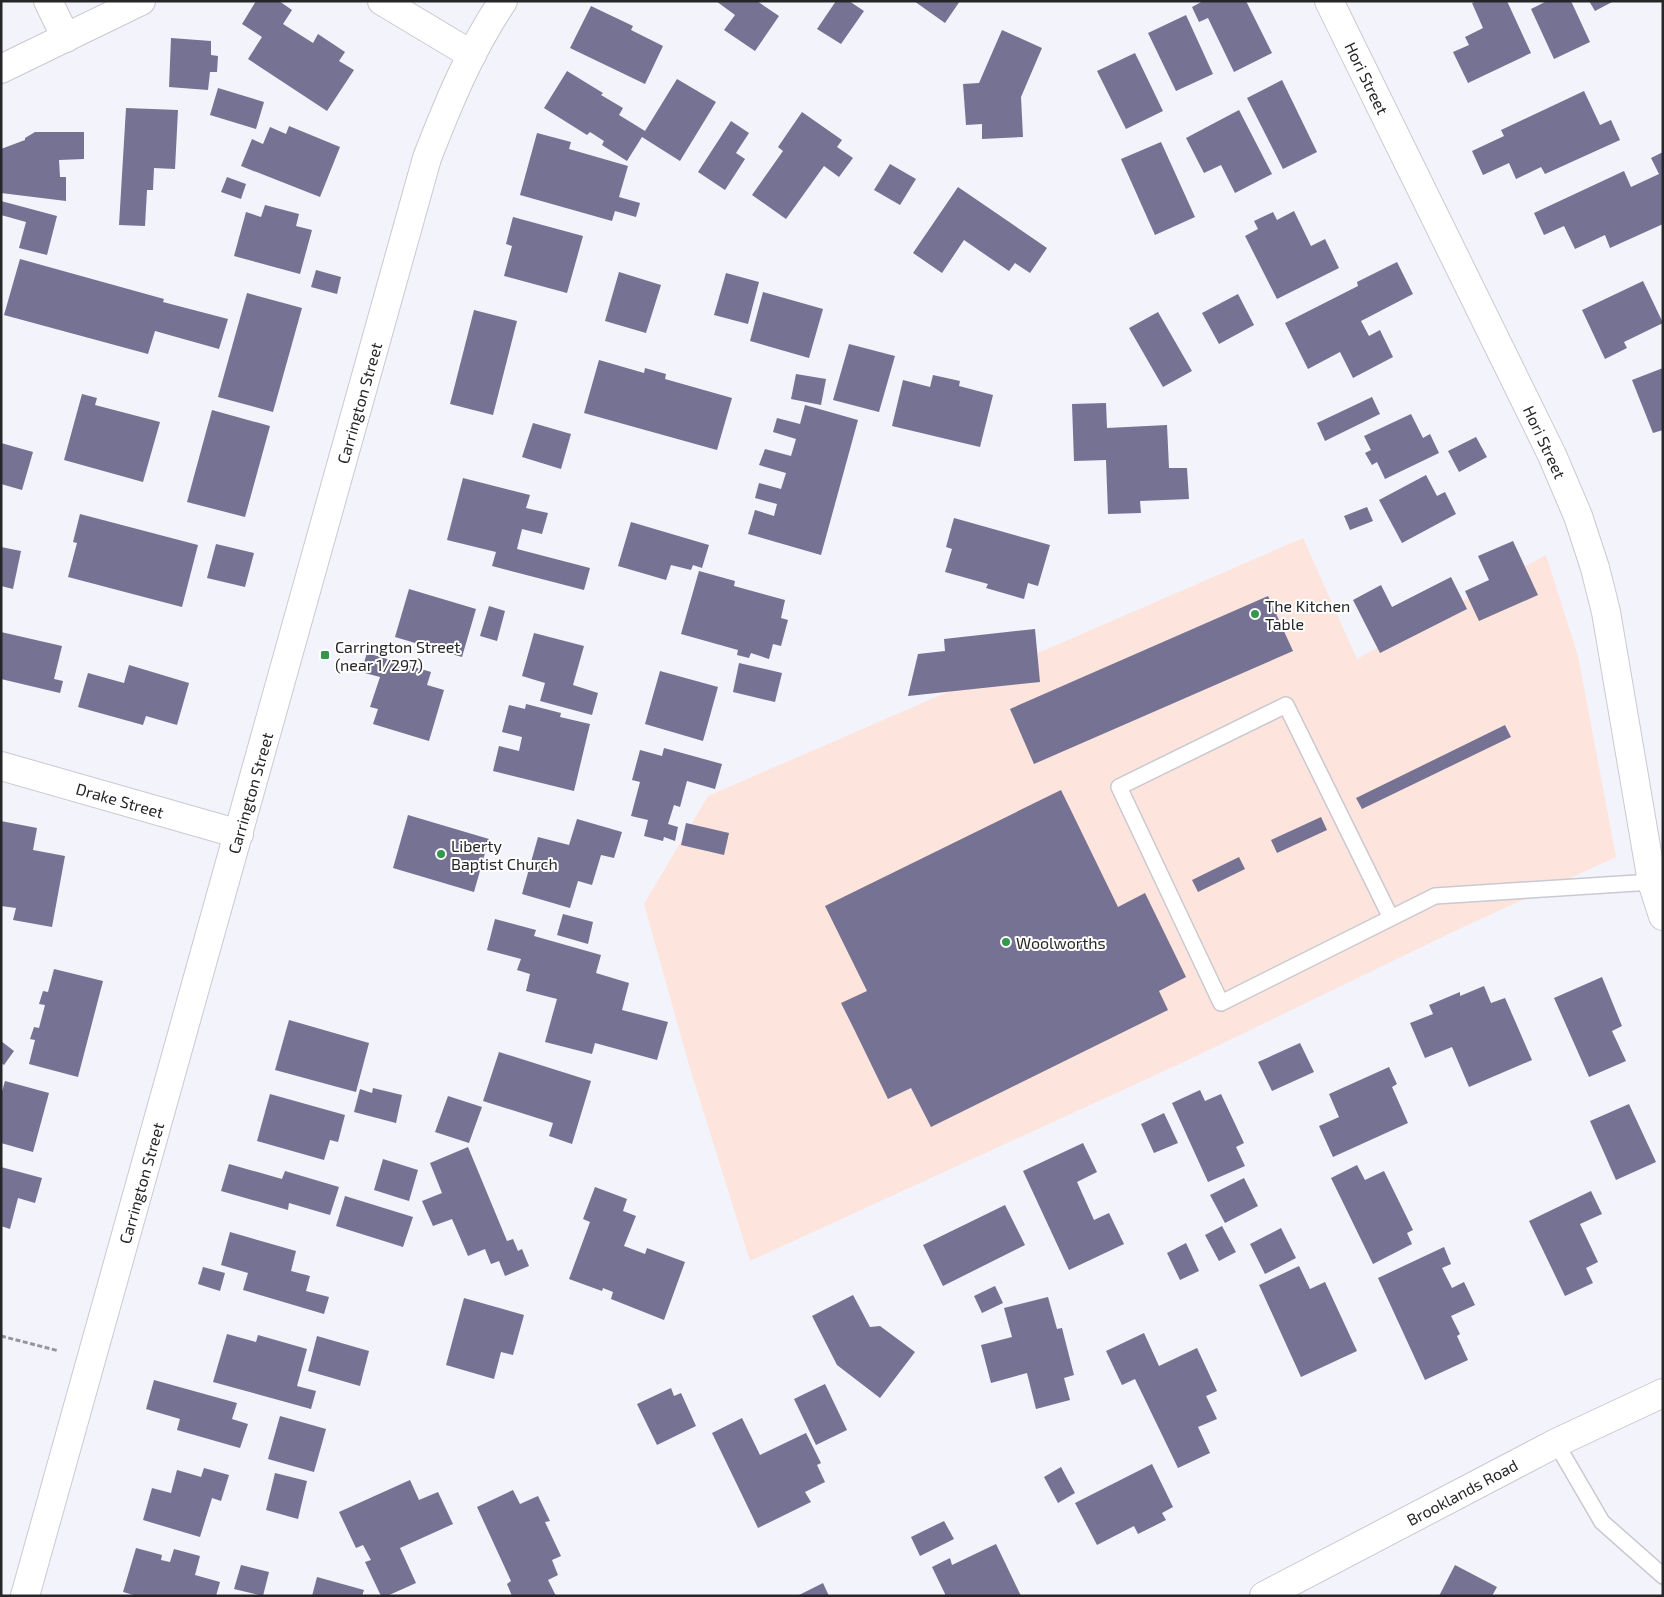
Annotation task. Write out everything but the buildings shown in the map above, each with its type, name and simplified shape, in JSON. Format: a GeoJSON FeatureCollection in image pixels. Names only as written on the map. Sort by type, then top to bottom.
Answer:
{"type":"FeatureCollection","features":[{"type":"Feature","properties":{"kind":"main road"},"geometry":{"type":"LineString","coordinates":[[48,1],[66,38]]}},
{"type":"Feature","properties":{"kind":"main road"},"geometry":{"type":"LineString","coordinates":[[1,69],[141,1]]}},
{"type":"Feature","properties":{"kind":"main road"},"geometry":{"type":"LineString","coordinates":[[382,1],[472,55]]}},
{"type":"Feature","properties":{"kind":"main road","name":"Carrington Street"},"geometry":{"type":"LineString","coordinates":[[25,1596],[428,158],[446,108],[472,55],[503,1]]}},
{"type":"Feature","properties":{"kind":"main road","name":"Hori Street"},"geometry":{"type":"LineString","coordinates":[[1329,1],[1552,455],[1578,516],[1595,568],[1606,612],[1652,882],[1663,916]]}},
{"type":"Feature","properties":{"kind":"main road","name":"Drake Street"},"geometry":{"type":"LineString","coordinates":[[1,766],[239,834]]}},
{"type":"Feature","properties":{"kind":"main road","name":"Brooklands Road"},"geometry":{"type":"LineString","coordinates":[[1264,1596],[1556,1443],[1663,1393]]}},
{"type":"Feature","properties":{"kind":"lane"},"geometry":{"type":"LineString","coordinates":[[1391,918],[1286,705],[1119,787],[1221,1003],[1391,918],[1435,896],[1652,882]]}},
{"type":"Feature","properties":{"kind":"lane"},"geometry":{"type":"LineString","coordinates":[[1556,1443],[1602,1522],[1663,1576]]}},
{"type":"Feature","properties":{"kind":"path"},"geometry":{"type":"LineString","coordinates":[[1,1336],[91,1360]]}},
{"type":"Feature","properties":{"kind":"shaded area"},"geometry":{"type":"Polygon","coordinates":[[[1303,538],[1357,659],[1546,555],[1578,656],[1616,857],[1459,929],[1186,1061],[750,1261],[689,1065],[644,904],[708,796],[1303,538]]]}},
{"type":"Feature","properties":{"kind":"place","name":"The Kitchen Table"},"geometry":{"type":"Point","coordinates":[1255,614]}},
{"type":"Feature","properties":{"kind":"place","name":"Carrington Street (near 1/297)"},"geometry":{"type":"Point","coordinates":[325,655]}},
{"type":"Feature","properties":{"kind":"place","name":"Liberty Baptist Church"},"geometry":{"type":"Point","coordinates":[441,854]}},
{"type":"Feature","properties":{"kind":"place","name":"Woolworths"},"geometry":{"type":"Point","coordinates":[1006,942]}}]}
